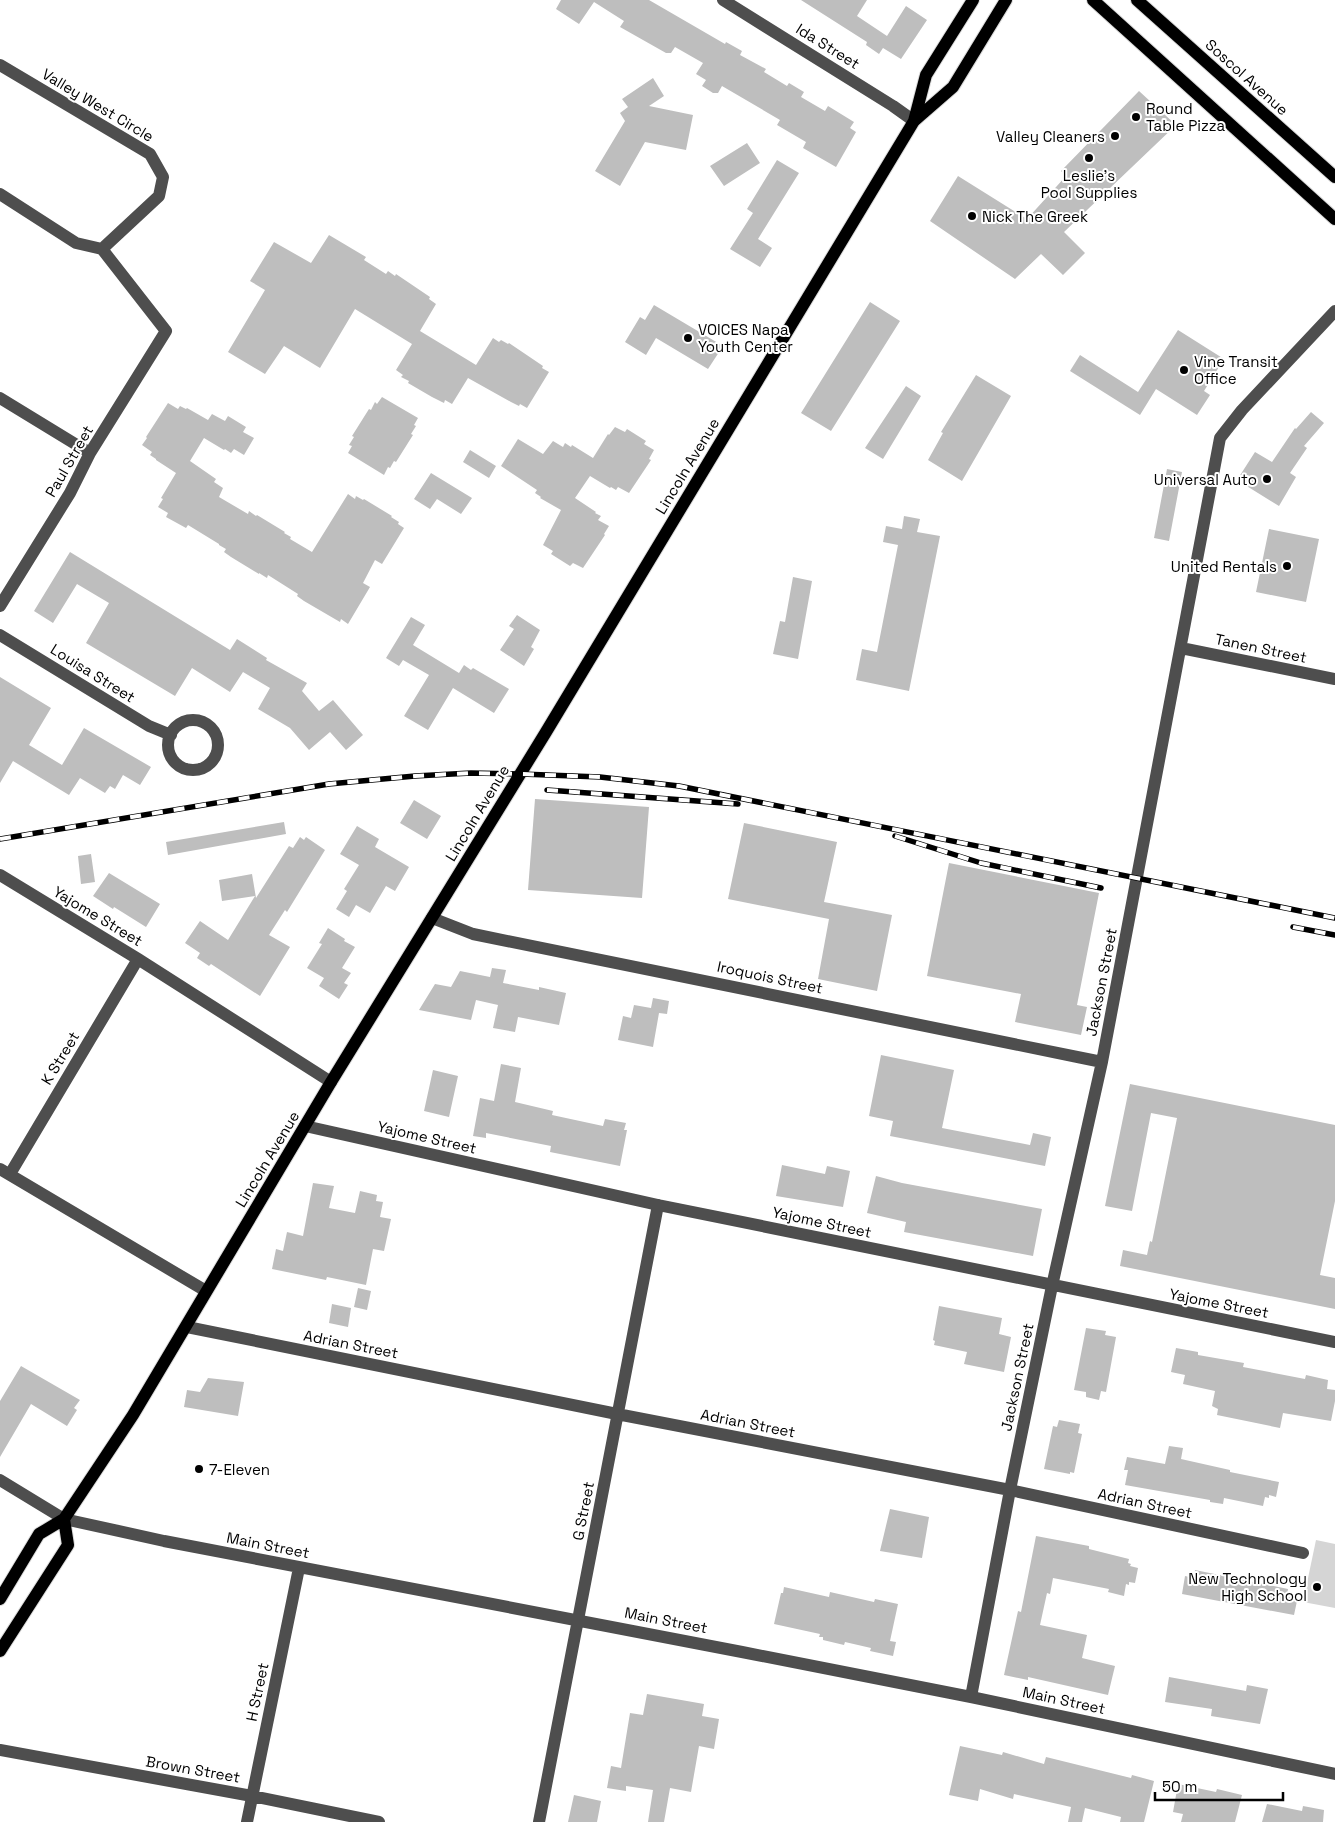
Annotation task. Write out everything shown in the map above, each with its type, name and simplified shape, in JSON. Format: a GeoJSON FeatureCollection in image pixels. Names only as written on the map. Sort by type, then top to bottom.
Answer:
{"type":"FeatureCollection","features":[{"type":"Feature","properties":{"kind":"main road","name":"Lincoln Avenue"},"geometry":{"type":"LineString","coordinates":[[0,1599],[39,1534],[64,1519],[133,1415],[187,1327],[206,1291],[331,1082],[546,732],[914,122],[926,75],[973,0]]}},
{"type":"Feature","properties":{"kind":"main road","name":"Lincoln Avenue"},"geometry":{"type":"LineString","coordinates":[[914,122],[953,87],[1006,0]]}},
{"type":"Feature","properties":{"kind":"main road"},"geometry":{"type":"LineString","coordinates":[[1093,0],[1335,219]]}},
{"type":"Feature","properties":{"kind":"main road","name":"Soscol Avenue"},"geometry":{"type":"LineString","coordinates":[[1137,0],[1335,177]]}},
{"type":"Feature","properties":{"kind":"main road"},"geometry":{"type":"LineString","coordinates":[[0,1651],[68,1545],[64,1519]]}},
{"type":"Feature","properties":{"kind":"street","name":"Ida Street"},"geometry":{"type":"LineString","coordinates":[[724,0],[892,106],[914,122]]}},
{"type":"Feature","properties":{"kind":"street","name":"Valley West Circle"},"geometry":{"type":"LineString","coordinates":[[0,65],[150,154],[163,177],[159,196],[102,249]]}},
{"type":"Feature","properties":{"kind":"street"},"geometry":{"type":"LineString","coordinates":[[0,194],[76,243],[102,249]]}},
{"type":"Feature","properties":{"kind":"street","name":"Paul Street"},"geometry":{"type":"LineString","coordinates":[[0,606],[70,493],[90,453],[166,331],[102,249]]}},
{"type":"Feature","properties":{"kind":"street","name":"Jackson Street"},"geometry":{"type":"LineString","coordinates":[[971,1697],[1010,1490],[1052,1286],[1102,1062],[1220,438],[1242,410],[1335,311]]}},
{"type":"Feature","properties":{"kind":"street"},"geometry":{"type":"LineString","coordinates":[[0,398],[90,453]]}},
{"type":"Feature","properties":{"kind":"street","name":"Louisa Street"},"geometry":{"type":"LineString","coordinates":[[0,635],[149,726],[171,735]]}},
{"type":"Feature","properties":{"kind":"street","name":"Tanen Street"},"geometry":{"type":"LineString","coordinates":[[1181,648],[1335,679]]}},
{"type":"Feature","properties":{"kind":"street","name":"Yajome Street"},"geometry":{"type":"LineString","coordinates":[[0,876],[138,959],[331,1082]]}},
{"type":"Feature","properties":{"kind":"street","name":"Iroquois Street"},"geometry":{"type":"LineString","coordinates":[[432,918],[474,934],[1102,1062]]}},
{"type":"Feature","properties":{"kind":"street","name":"K Street"},"geometry":{"type":"LineString","coordinates":[[5,1172],[138,959]]}},
{"type":"Feature","properties":{"kind":"street","name":"Yajome Street"},"geometry":{"type":"LineString","coordinates":[[305,1126],[658,1205],[1335,1342]]}},
{"type":"Feature","properties":{"kind":"street"},"geometry":{"type":"LineString","coordinates":[[5,1172],[206,1291]]}},
{"type":"Feature","properties":{"kind":"street","name":"G Street"},"geometry":{"type":"LineString","coordinates":[[539,1822],[658,1205]]}},
{"type":"Feature","properties":{"kind":"street","name":"Adrian Street"},"geometry":{"type":"LineString","coordinates":[[187,1327],[617,1414],[1010,1490],[1303,1553]]}},
{"type":"Feature","properties":{"kind":"street","name":"Main Street"},"geometry":{"type":"LineString","coordinates":[[0,1480],[64,1519],[300,1568],[579,1620],[971,1697],[1335,1774]]}},
{"type":"Feature","properties":{"kind":"street","name":"H Street"},"geometry":{"type":"LineString","coordinates":[[247,1822],[300,1568]]}},
{"type":"Feature","properties":{"kind":"street","name":"Brown Street"},"geometry":{"type":"LineString","coordinates":[[0,1750],[252,1796],[379,1822]]}},
{"type":"Feature","properties":{"kind":"shaded area"},"geometry":{"type":"Polygon","coordinates":[[[1316,1540],[1335,1544],[1335,1608],[1303,1602],[1316,1540]]]}},
{"type":"Feature","properties":{"kind":"building"},"geometry":{"type":"Polygon","coordinates":[[[561,0],[649,0],[725,44],[726,42],[742,51],[740,55],[766,69],[764,72],[787,86],[789,83],[804,92],[801,97],[825,111],[828,106],[854,122],[850,128],[856,132],[836,167],[803,148],[806,142],[777,125],[780,120],[722,86],[718,93],[713,93],[702,86],[706,80],[696,74],[703,63],[675,47],[671,53],[666,53],[620,27],[624,21],[594,2],[579,24],[556,9],[561,0]]]}},
{"type":"Feature","properties":{"kind":"building"},"geometry":{"type":"Polygon","coordinates":[[[801,0],[867,0],[857,16],[887,36],[906,6],[927,20],[901,59],[883,48],[879,54],[866,45],[867,42],[801,0]]]}},
{"type":"Feature","properties":{"kind":"building"},"geometry":{"type":"Polygon","coordinates":[[[653,78],[664,96],[649,106],[693,115],[686,150],[645,142],[620,186],[595,171],[625,121],[620,113],[628,107],[622,99],[653,78]]]}},
{"type":"Feature","properties":{"kind":"building"},"geometry":{"type":"Polygon","coordinates":[[[1139,91],[1176,125],[1064,232],[1085,253],[1063,275],[1041,254],[1015,279],[930,221],[958,176],[1027,219],[1066,176],[1061,171],[1139,91]]]}},
{"type":"Feature","properties":{"kind":"building"},"geometry":{"type":"Polygon","coordinates":[[[747,143],[760,163],[724,186],[710,166],[747,143]]]}},
{"type":"Feature","properties":{"kind":"building"},"geometry":{"type":"Polygon","coordinates":[[[777,160],[799,173],[758,239],[772,248],[760,267],[730,249],[753,213],[747,209],[777,160]]]}},
{"type":"Feature","properties":{"kind":"building"},"geometry":{"type":"Polygon","coordinates":[[[329,235],[366,257],[364,260],[386,274],[388,271],[395,276],[396,274],[430,297],[429,299],[436,304],[420,331],[476,365],[493,338],[499,342],[501,340],[509,343],[543,366],[542,368],[549,372],[527,408],[511,402],[468,378],[452,404],[445,400],[444,403],[432,397],[408,383],[409,381],[401,377],[403,375],[396,370],[412,344],[355,309],[320,368],[284,346],[265,374],[228,352],[265,290],[250,281],[274,242],[311,263],[329,235]]]}},
{"type":"Feature","properties":{"kind":"building"},"geometry":{"type":"Polygon","coordinates":[[[870,302],[900,321],[831,431],[801,413],[870,302]]]}},
{"type":"Feature","properties":{"kind":"building","name":"VOICES Napa Youth Center"},"geometry":{"type":"Polygon","coordinates":[[[654,305],[723,346],[708,369],[656,338],[646,355],[625,342],[640,317],[645,320],[654,305]]]}},
{"type":"Feature","properties":{"kind":"building","name":"Vine Transit Office"},"geometry":{"type":"Polygon","coordinates":[[[1178,330],[1224,359],[1204,391],[1210,395],[1197,415],[1156,389],[1140,415],[1070,371],[1080,355],[1138,392],[1178,330]]]}},
{"type":"Feature","properties":{"kind":"building"},"geometry":{"type":"Polygon","coordinates":[[[976,375],[1011,396],[962,481],[928,460],[943,433],[941,432],[976,375]]]}},
{"type":"Feature","properties":{"kind":"building"},"geometry":{"type":"Polygon","coordinates":[[[906,386],[921,396],[883,459],[865,448],[906,386]]]}},
{"type":"Feature","properties":{"kind":"building"},"geometry":{"type":"Polygon","coordinates":[[[382,397],[418,418],[411,434],[413,435],[396,462],[394,461],[390,468],[388,467],[384,475],[348,453],[352,446],[349,445],[354,437],[352,436],[369,409],[371,410],[375,402],[377,404],[382,397]]]}},
{"type":"Feature","properties":{"kind":"building"},"geometry":{"type":"Polygon","coordinates":[[[168,403],[178,409],[180,406],[187,408],[208,420],[212,414],[225,421],[228,416],[246,427],[243,432],[254,438],[244,455],[234,449],[231,453],[204,438],[190,461],[216,479],[214,482],[223,488],[219,497],[248,514],[249,511],[257,515],[285,532],[291,537],[290,539],[312,552],[348,494],[355,499],[356,496],[364,499],[392,516],[404,528],[382,564],[375,560],[363,583],[370,587],[348,624],[341,619],[340,622],[304,601],[297,596],[298,594],[268,575],[267,578],[231,557],[224,552],[226,549],[188,525],[186,528],[166,517],[168,513],[158,507],[163,499],[161,498],[176,473],[156,460],[150,455],[152,452],[142,445],[168,403]]]}},
{"type":"Feature","properties":{"kind":"building"},"geometry":{"type":"Polygon","coordinates":[[[1311,412],[1324,423],[1304,446],[1307,448],[1290,473],[1296,477],[1279,506],[1237,480],[1255,452],[1272,462],[1295,428],[1311,412]]]}},
{"type":"Feature","properties":{"kind":"building"},"geometry":{"type":"Polygon","coordinates":[[[615,427],[625,432],[627,429],[646,441],[644,444],[654,450],[649,459],[651,460],[629,493],[618,487],[616,490],[610,488],[590,476],[575,498],[601,516],[598,520],[609,526],[583,568],[573,563],[570,566],[551,554],[553,551],[543,545],[561,510],[540,498],[535,493],[537,490],[501,466],[518,439],[543,454],[553,441],[563,447],[565,443],[571,447],[572,445],[593,458],[608,434],[615,427]]]}},
{"type":"Feature","properties":{"kind":"building"},"geometry":{"type":"Polygon","coordinates":[[[470,450],[496,466],[489,478],[463,462],[470,450]]]}},
{"type":"Feature","properties":{"kind":"building"},"geometry":{"type":"Polygon","coordinates":[[[1167,469],[1182,472],[1169,541],[1154,538],[1167,469]]]}},
{"type":"Feature","properties":{"kind":"building"},"geometry":{"type":"Polygon","coordinates":[[[431,473],[472,498],[461,514],[437,499],[430,509],[414,499],[431,473]]]}},
{"type":"Feature","properties":{"kind":"building"},"geometry":{"type":"Polygon","coordinates":[[[904,516],[920,519],[917,532],[940,536],[909,691],[856,680],[862,649],[877,652],[898,545],[883,542],[886,526],[902,529],[904,516]]]}},
{"type":"Feature","properties":{"kind":"building","name":"United Rentals"},"geometry":{"type":"Polygon","coordinates":[[[1269,529],[1319,539],[1306,602],[1256,592],[1269,529]]]}},
{"type":"Feature","properties":{"kind":"building"},"geometry":{"type":"Polygon","coordinates":[[[70,552],[230,650],[237,639],[267,658],[266,660],[307,683],[302,691],[319,711],[333,700],[363,735],[346,750],[330,732],[309,750],[290,728],[258,709],[270,688],[243,672],[230,692],[192,668],[175,696],[86,643],[109,603],[77,584],[53,623],[34,611],[70,552]]]}},
{"type":"Feature","properties":{"kind":"building"},"geometry":{"type":"Polygon","coordinates":[[[793,577],[812,581],[798,659],[773,654],[780,621],[785,622],[793,577]]]}},
{"type":"Feature","properties":{"kind":"building"},"geometry":{"type":"Polygon","coordinates":[[[517,615],[540,630],[531,647],[534,649],[524,666],[500,650],[514,629],[509,626],[517,615]]]}},
{"type":"Feature","properties":{"kind":"building"},"geometry":{"type":"Polygon","coordinates":[[[411,617],[425,625],[413,645],[459,673],[464,665],[471,670],[473,668],[509,689],[494,713],[453,688],[428,730],[404,716],[429,675],[403,660],[399,666],[386,658],[411,617]]]}},
{"type":"Feature","properties":{"kind":"building"},"geometry":{"type":"Polygon","coordinates":[[[0,677],[51,708],[29,745],[62,765],[84,728],[151,767],[140,785],[123,775],[115,789],[110,786],[105,793],[80,778],[69,795],[13,761],[0,783],[0,677]]]}},
{"type":"Feature","properties":{"kind":"building"},"geometry":{"type":"Polygon","coordinates":[[[535,799],[649,807],[642,898],[528,890],[535,799]]]}},
{"type":"Feature","properties":{"kind":"building"},"geometry":{"type":"Polygon","coordinates":[[[414,800],[441,816],[427,839],[400,823],[414,800]]]}},
{"type":"Feature","properties":{"kind":"building"},"geometry":{"type":"Polygon","coordinates":[[[284,822],[286,834],[168,855],[166,842],[284,822]]]}},
{"type":"Feature","properties":{"kind":"building"},"geometry":{"type":"Polygon","coordinates":[[[744,823],[837,842],[824,902],[892,915],[877,991],[818,979],[829,919],[728,899],[744,823]]]}},
{"type":"Feature","properties":{"kind":"building"},"geometry":{"type":"Polygon","coordinates":[[[357,826],[379,839],[375,847],[409,867],[395,891],[386,886],[370,913],[356,905],[349,917],[336,909],[347,891],[344,889],[359,865],[340,854],[357,826]]]}},
{"type":"Feature","properties":{"kind":"building"},"geometry":{"type":"Polygon","coordinates":[[[300,837],[304,840],[306,837],[325,850],[287,912],[285,910],[269,935],[290,947],[260,996],[211,964],[209,966],[197,958],[200,953],[185,943],[200,921],[228,940],[255,896],[222,901],[219,880],[252,874],[256,898],[289,846],[293,848],[300,837]]]}},
{"type":"Feature","properties":{"kind":"building"},"geometry":{"type":"Polygon","coordinates":[[[91,854],[95,882],[81,884],[78,856],[91,854]]]}},
{"type":"Feature","properties":{"kind":"building"},"geometry":{"type":"Polygon","coordinates":[[[949,863],[1099,893],[1077,1005],[1087,1007],[1081,1035],[1015,1022],[1021,994],[927,976],[949,863]]]}},
{"type":"Feature","properties":{"kind":"building"},"geometry":{"type":"Polygon","coordinates":[[[109,873],[160,904],[146,927],[93,896],[109,873]]]}},
{"type":"Feature","properties":{"kind":"building"},"geometry":{"type":"Polygon","coordinates":[[[328,928],[355,947],[342,968],[351,973],[344,983],[348,985],[339,999],[319,986],[324,978],[307,968],[322,944],[319,943],[328,928]]]}},
{"type":"Feature","properties":{"kind":"building"},"geometry":{"type":"Polygon","coordinates":[[[492,968],[506,970],[503,983],[539,990],[539,987],[566,993],[559,1025],[518,1017],[515,1032],[493,1028],[498,1005],[476,1000],[471,1020],[419,1010],[435,984],[451,987],[460,971],[490,977],[492,968]]]}},
{"type":"Feature","properties":{"kind":"building"},"geometry":{"type":"Polygon","coordinates":[[[653,998],[669,1001],[667,1014],[659,1013],[653,1047],[618,1040],[623,1016],[631,1018],[634,1005],[651,1008],[653,998]]]}},
{"type":"Feature","properties":{"kind":"building"},"geometry":{"type":"Polygon","coordinates":[[[881,1055],[954,1070],[942,1128],[1030,1145],[1033,1133],[1051,1137],[1045,1166],[890,1136],[893,1121],[869,1116],[881,1055]]]}},
{"type":"Feature","properties":{"kind":"building"},"geometry":{"type":"Polygon","coordinates":[[[501,1064],[521,1068],[515,1102],[553,1111],[552,1115],[603,1126],[605,1119],[626,1123],[624,1130],[627,1130],[620,1166],[550,1152],[551,1146],[486,1133],[486,1138],[473,1136],[480,1098],[494,1101],[501,1064]]]}},
{"type":"Feature","properties":{"kind":"building"},"geometry":{"type":"Polygon","coordinates":[[[433,1070],[458,1076],[449,1117],[424,1111],[433,1070]]]}},
{"type":"Feature","properties":{"kind":"building"},"geometry":{"type":"Polygon","coordinates":[[[1130,1084],[1335,1125],[1335,1201],[1320,1275],[1335,1278],[1335,1309],[1120,1266],[1123,1250],[1147,1255],[1150,1241],[1152,1242],[1177,1118],[1151,1113],[1132,1211],[1105,1206],[1130,1084]]]}},
{"type":"Feature","properties":{"kind":"building"},"geometry":{"type":"Polygon","coordinates":[[[782,1165],[825,1174],[827,1166],[850,1171],[843,1207],[776,1196],[782,1165]]]}},
{"type":"Feature","properties":{"kind":"building"},"geometry":{"type":"Polygon","coordinates":[[[876,1176],[902,1183],[1042,1209],[1033,1256],[904,1232],[906,1222],[867,1213],[876,1176]]]}},
{"type":"Feature","properties":{"kind":"building"},"geometry":{"type":"Polygon","coordinates":[[[313,1183],[334,1186],[329,1208],[355,1213],[360,1191],[377,1195],[376,1201],[383,1202],[380,1217],[391,1219],[384,1251],[373,1249],[366,1285],[327,1277],[326,1280],[272,1269],[276,1249],[283,1251],[287,1232],[303,1236],[313,1183]]]}},
{"type":"Feature","properties":{"kind":"building"},"geometry":{"type":"Polygon","coordinates":[[[358,1288],[371,1291],[367,1310],[354,1307],[358,1288]]]}},
{"type":"Feature","properties":{"kind":"building"},"geometry":{"type":"Polygon","coordinates":[[[332,1304],[351,1308],[348,1327],[329,1323],[332,1304]]]}},
{"type":"Feature","properties":{"kind":"building"},"geometry":{"type":"Polygon","coordinates":[[[939,1306],[1002,1318],[999,1334],[1011,1337],[1004,1372],[964,1364],[967,1352],[934,1345],[935,1341],[933,1340],[939,1306]]]}},
{"type":"Feature","properties":{"kind":"building"},"geometry":{"type":"Polygon","coordinates":[[[1086,1328],[1106,1331],[1105,1335],[1116,1337],[1106,1392],[1101,1391],[1099,1400],[1086,1397],[1086,1392],[1074,1390],[1086,1328]]]}},
{"type":"Feature","properties":{"kind":"building"},"geometry":{"type":"Polygon","coordinates":[[[1176,1348],[1198,1352],[1198,1355],[1244,1363],[1243,1367],[1305,1379],[1306,1375],[1328,1380],[1327,1389],[1335,1390],[1331,1421],[1283,1413],[1280,1428],[1217,1415],[1218,1409],[1212,1406],[1215,1391],[1183,1384],[1185,1375],[1171,1372],[1176,1348]]]}},
{"type":"Feature","properties":{"kind":"building"},"geometry":{"type":"Polygon","coordinates":[[[21,1366],[80,1400],[74,1408],[77,1410],[67,1426],[31,1404],[0,1457],[0,1401],[21,1366]]]}},
{"type":"Feature","properties":{"kind":"building"},"geometry":{"type":"Polygon","coordinates":[[[208,1378],[244,1382],[238,1416],[184,1407],[187,1390],[200,1392],[208,1378]]]}},
{"type":"Feature","properties":{"kind":"building"},"geometry":{"type":"Polygon","coordinates":[[[1059,1420],[1080,1424],[1078,1433],[1082,1434],[1074,1473],[1070,1472],[1070,1474],[1044,1469],[1053,1426],[1057,1427],[1059,1420]]]}},
{"type":"Feature","properties":{"kind":"building"},"geometry":{"type":"Polygon","coordinates":[[[1169,1446],[1183,1448],[1181,1459],[1279,1482],[1276,1497],[1269,1495],[1269,1498],[1265,1497],[1263,1506],[1224,1498],[1223,1504],[1125,1485],[1128,1470],[1124,1470],[1127,1457],[1165,1464],[1169,1446]]]}},
{"type":"Feature","properties":{"kind":"building"},"geometry":{"type":"Polygon","coordinates":[[[890,1509],[929,1517],[922,1558],[880,1551],[890,1509]]]}},
{"type":"Feature","properties":{"kind":"building"},"geometry":{"type":"Polygon","coordinates":[[[1036,1536],[1089,1546],[1089,1549],[1129,1559],[1128,1563],[1131,1564],[1130,1566],[1138,1568],[1135,1583],[1129,1582],[1129,1585],[1126,1584],[1124,1596],[1108,1592],[1109,1589],[1053,1578],[1050,1594],[1047,1593],[1040,1625],[1087,1635],[1082,1658],[1115,1666],[1108,1695],[1028,1677],[1028,1680],[1004,1675],[1018,1611],[1021,1612],[1036,1536]]]}},
{"type":"Feature","properties":{"kind":"building"},"geometry":{"type":"Polygon","coordinates":[[[1195,1570],[1288,1589],[1287,1596],[1290,1597],[1289,1599],[1297,1601],[1294,1615],[1182,1594],[1185,1576],[1194,1578],[1195,1570]]]}},
{"type":"Feature","properties":{"kind":"building"},"geometry":{"type":"Polygon","coordinates":[[[784,1587],[829,1597],[830,1592],[874,1602],[875,1599],[898,1604],[890,1641],[896,1642],[893,1656],[870,1651],[871,1648],[845,1642],[844,1645],[823,1640],[823,1637],[819,1637],[820,1634],[774,1624],[784,1587]]]}},
{"type":"Feature","properties":{"kind":"building"},"geometry":{"type":"Polygon","coordinates":[[[1169,1677],[1246,1691],[1247,1685],[1268,1689],[1260,1724],[1211,1716],[1212,1709],[1165,1702],[1169,1677]]]}},
{"type":"Feature","properties":{"kind":"building"},"geometry":{"type":"Polygon","coordinates":[[[647,1694],[704,1704],[702,1716],[719,1719],[714,1749],[699,1746],[691,1792],[670,1788],[664,1822],[648,1822],[653,1790],[626,1786],[626,1791],[607,1788],[611,1766],[621,1768],[630,1713],[643,1715],[647,1694]]]}},
{"type":"Feature","properties":{"kind":"building"},"geometry":{"type":"Polygon","coordinates":[[[960,1746],[1002,1755],[1003,1752],[1044,1764],[1046,1757],[1131,1778],[1132,1775],[1154,1781],[1144,1822],[1120,1822],[1121,1817],[1085,1808],[1082,1822],[1068,1822],[1071,1807],[1014,1794],[1013,1799],[980,1789],[978,1801],[949,1795],[960,1746]]]}},
{"type":"Feature","properties":{"kind":"building"},"geometry":{"type":"Polygon","coordinates":[[[1178,1784],[1216,1792],[1217,1789],[1242,1795],[1235,1822],[1181,1822],[1183,1814],[1173,1812],[1178,1784]]]}},
{"type":"Feature","properties":{"kind":"building"},"geometry":{"type":"Polygon","coordinates":[[[574,1795],[601,1801],[597,1822],[568,1822],[574,1795]]]}},
{"type":"Feature","properties":{"kind":"building"},"geometry":{"type":"Polygon","coordinates":[[[1267,1804],[1302,1811],[1303,1806],[1324,1810],[1323,1822],[1262,1822],[1267,1804]]]}},
{"type":"Feature","properties":{"kind":"railway"},"geometry":{"type":"LineString","coordinates":[[0,839],[329,784],[471,773],[600,777],[679,786],[1335,918]]}},
{"type":"Feature","properties":{"kind":"railway"},"geometry":{"type":"LineString","coordinates":[[547,790],[738,804]]}},
{"type":"Feature","properties":{"kind":"railway"},"geometry":{"type":"LineString","coordinates":[[895,836],[981,863],[1101,888]]}},
{"type":"Feature","properties":{"kind":"railway"},"geometry":{"type":"LineString","coordinates":[[1293,927],[1335,935]]}},
{"type":"Feature","properties":{"kind":"place","name":"Round Table Pizza"},"geometry":{"type":"Point","coordinates":[1136,117]}},
{"type":"Feature","properties":{"kind":"place","name":"Valley Cleaners"},"geometry":{"type":"Point","coordinates":[1115,136]}},
{"type":"Feature","properties":{"kind":"place","name":"Leslie's Pool Supplies"},"geometry":{"type":"Point","coordinates":[1089,158]}},
{"type":"Feature","properties":{"kind":"place","name":"Nick The Greek"},"geometry":{"type":"Point","coordinates":[972,216]}},
{"type":"Feature","properties":{"kind":"place","name":"VOICES Napa Youth Center"},"geometry":{"type":"Point","coordinates":[688,338]}},
{"type":"Feature","properties":{"kind":"place","name":"Vine Transit Office"},"geometry":{"type":"Point","coordinates":[1184,370]}},
{"type":"Feature","properties":{"kind":"place","name":"Universal Auto"},"geometry":{"type":"Point","coordinates":[1267,479]}},
{"type":"Feature","properties":{"kind":"place","name":"United Rentals"},"geometry":{"type":"Point","coordinates":[1287,566]}},
{"type":"Feature","properties":{"kind":"place","name":"7-Eleven"},"geometry":{"type":"Point","coordinates":[199,1469]}},
{"type":"Feature","properties":{"kind":"place","name":"New Technology High School"},"geometry":{"type":"Point","coordinates":[1317,1587]}}]}
